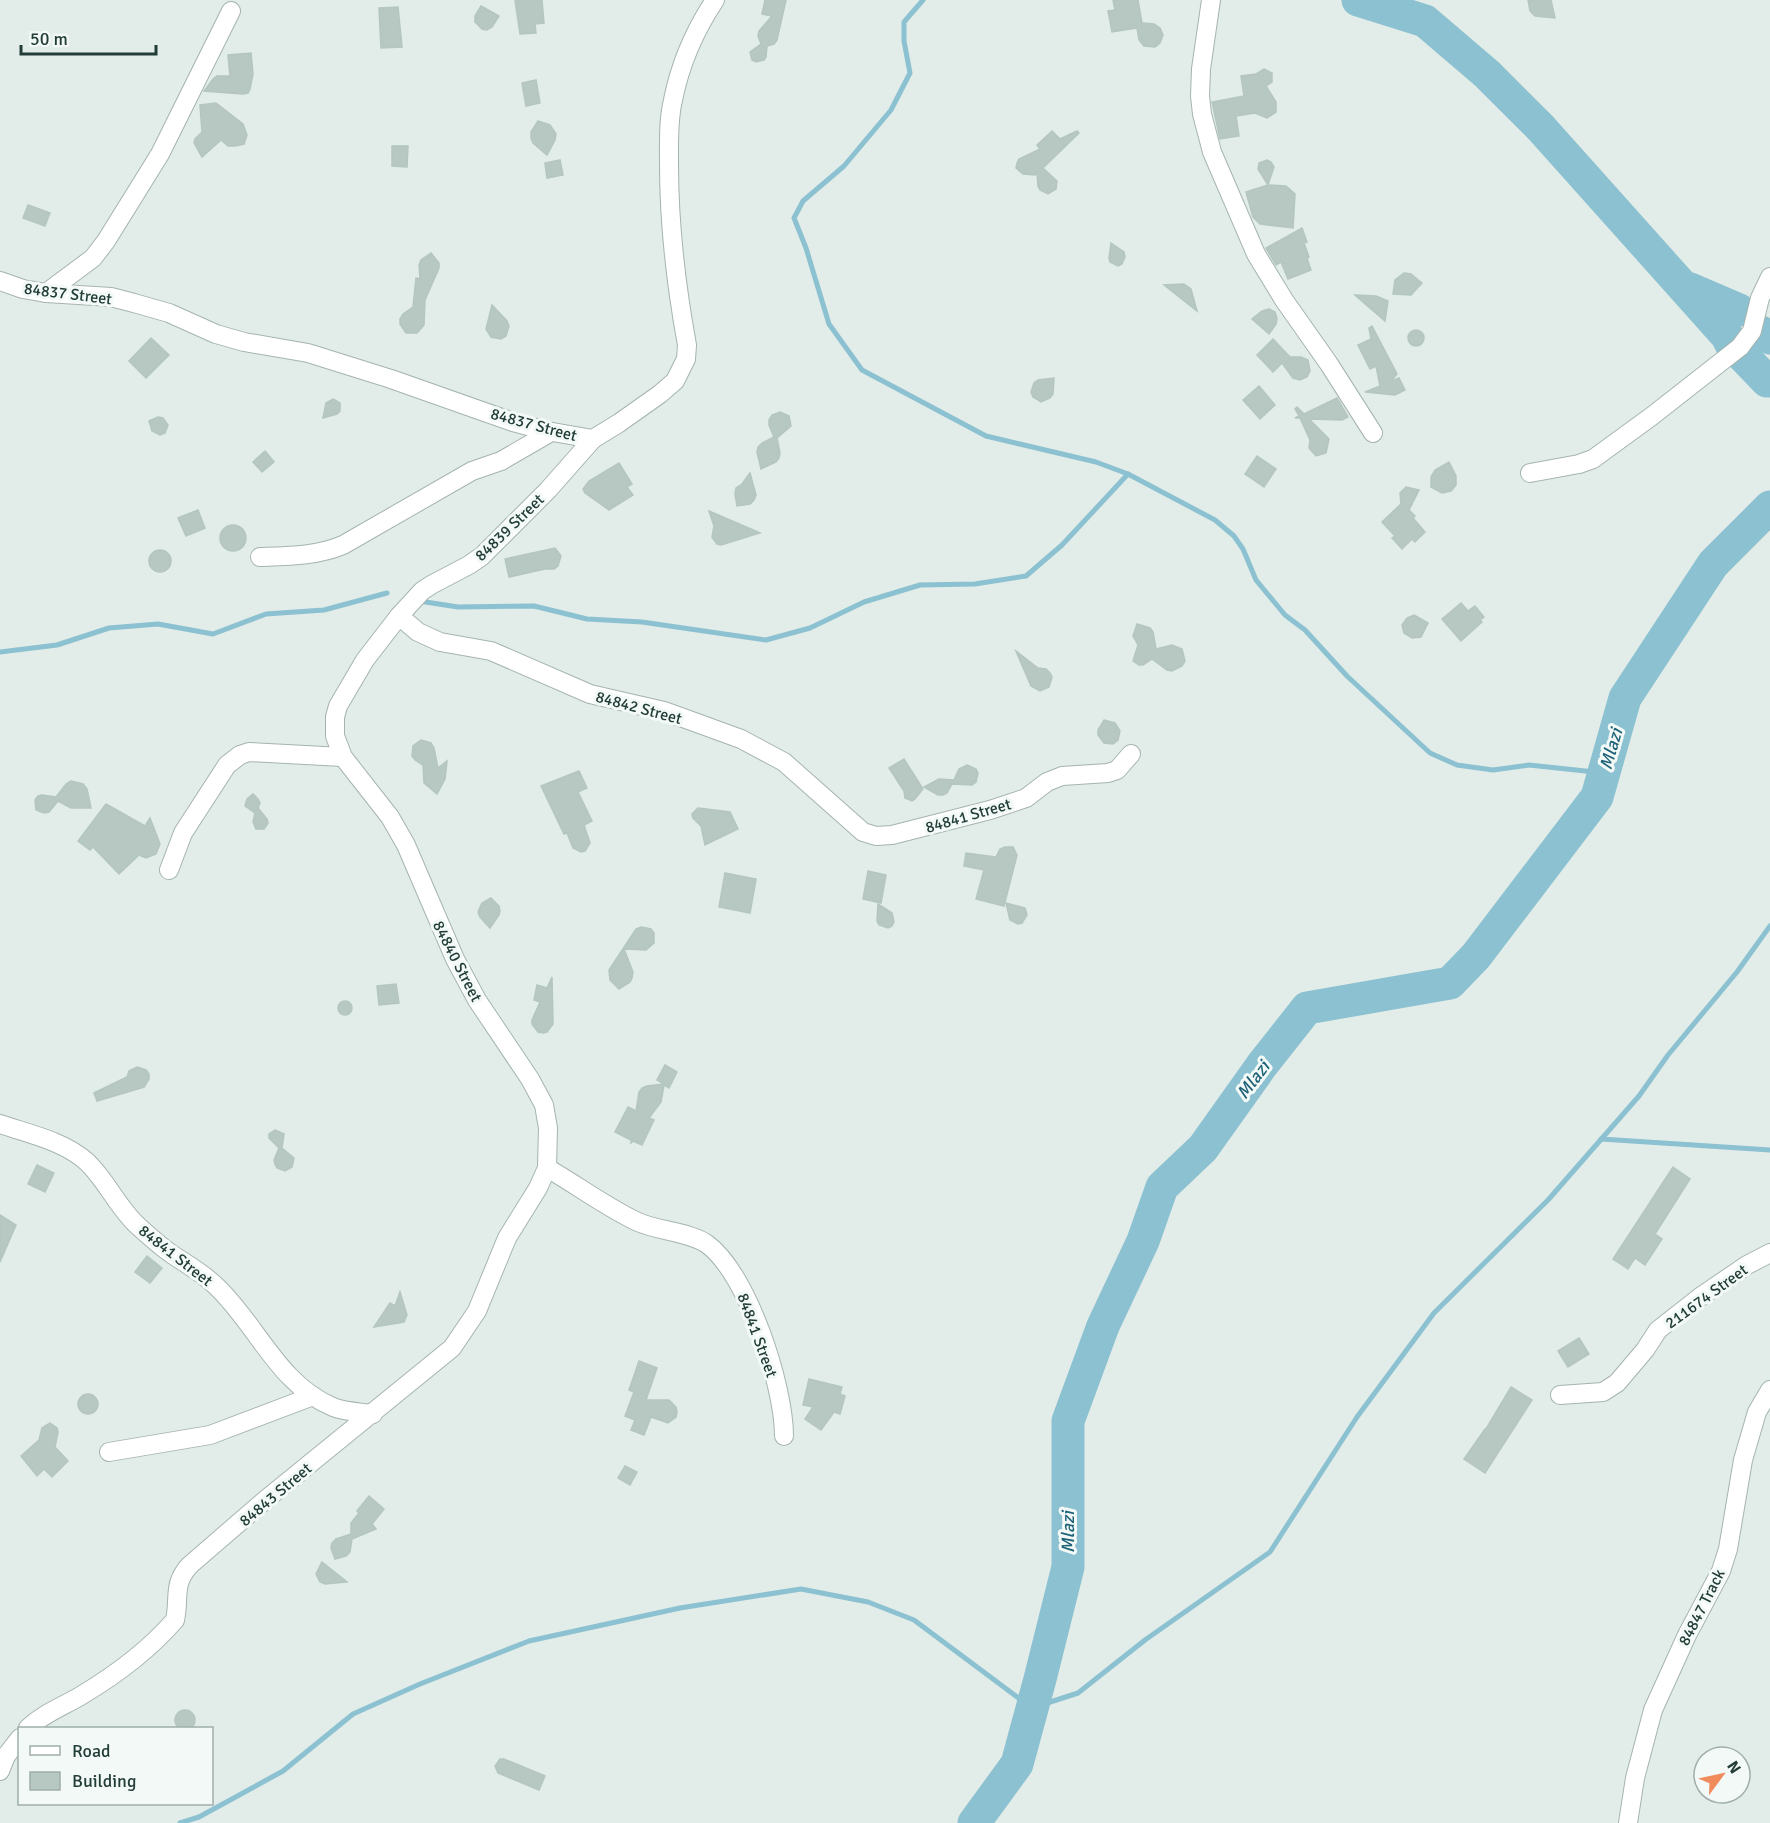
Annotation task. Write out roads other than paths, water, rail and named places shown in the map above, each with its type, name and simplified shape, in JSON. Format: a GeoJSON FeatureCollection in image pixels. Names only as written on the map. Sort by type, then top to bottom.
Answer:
{"type":"FeatureCollection","features":[{"type":"Feature","properties":{"kind":"street","name":"84837 Street"},"geometry":{"type":"LineString","coordinates":[[0,281],[23,289],[46,293],[111,297],[134,303],[169,313],[235,340],[308,353],[513,422],[551,432],[593,439],[660,394],[675,381],[686,359],[687,345],[672,244],[669,138],[672,103],[678,78],[693,38],[715,0]]}},
{"type":"Feature","properties":{"kind":"street"},"geometry":{"type":"LineString","coordinates":[[1211,0],[1201,69],[1200,96],[1202,114],[1212,152],[1256,254],[1373,433]]}},
{"type":"Feature","properties":{"kind":"street"},"geometry":{"type":"LineString","coordinates":[[46,293],[93,258],[106,241],[160,154],[231,11]]}},
{"type":"Feature","properties":{"kind":"street"},"geometry":{"type":"LineString","coordinates":[[1530,473],[1579,464],[1593,459],[1740,347],[1752,331],[1761,298],[1770,277]]}},
{"type":"Feature","properties":{"kind":"street"},"geometry":{"type":"LineString","coordinates":[[260,557],[330,551],[472,471],[501,461],[551,432]]}},
{"type":"Feature","properties":{"kind":"street","name":"84839 Street"},"geometry":{"type":"LineString","coordinates":[[349,687],[364,660],[422,591],[482,556],[549,490],[593,439]]}},
{"type":"Feature","properties":{"kind":"street","name":"84842 Street"},"geometry":{"type":"LineString","coordinates":[[399,616],[418,632],[440,642],[491,651],[590,694],[664,711],[741,739],[784,762],[863,832]]}},
{"type":"Feature","properties":{"kind":"street","name":"84840 Street"},"geometry":{"type":"LineString","coordinates":[[349,687],[338,706],[335,717],[335,736],[343,757],[390,817],[406,844],[455,959],[477,1000],[530,1079],[544,1106],[548,1128],[547,1168],[538,1188],[507,1238]]}},
{"type":"Feature","properties":{"kind":"street"},"geometry":{"type":"LineString","coordinates":[[169,870],[183,833],[227,765],[233,760],[249,752],[343,757]]}},
{"type":"Feature","properties":{"kind":"street","name":"84841 Street"},"geometry":{"type":"LineString","coordinates":[[863,832],[876,836],[892,834],[990,810],[1026,798],[1047,782],[1062,776],[1108,773],[1116,770],[1131,754]]}},
{"type":"Feature","properties":{"kind":"street","name":"84841 Street"},"geometry":{"type":"LineString","coordinates":[[0,1124],[49,1140],[87,1162],[136,1225],[173,1256],[190,1264],[218,1287],[287,1374],[306,1393],[334,1408],[373,1414]]}},
{"type":"Feature","properties":{"kind":"street","name":"84841 Street"},"geometry":{"type":"LineString","coordinates":[[547,1168],[638,1222],[664,1231],[696,1237],[715,1251],[742,1288],[773,1368],[784,1420],[784,1436]]}},
{"type":"Feature","properties":{"kind":"street","name":"84843 Street"},"geometry":{"type":"LineString","coordinates":[[29,1727],[138,1658],[175,1620],[177,1585],[190,1565],[264,1501],[452,1348],[477,1311],[507,1238]]}},
{"type":"Feature","properties":{"kind":"street","name":"211674 Street"},"geometry":{"type":"LineString","coordinates":[[1560,1395],[1603,1392],[1617,1383],[1645,1350],[1658,1330],[1700,1297],[1747,1265],[1770,1253]]}},
{"type":"Feature","properties":{"kind":"street","name":"84847 Track"},"geometry":{"type":"LineString","coordinates":[[1628,1823],[1635,1778],[1653,1710],[1687,1635],[1721,1571],[1728,1549],[1743,1460],[1757,1412],[1770,1390]]}},
{"type":"Feature","properties":{"kind":"street"},"geometry":{"type":"LineString","coordinates":[[109,1452],[210,1435],[313,1396]]}},
{"type":"Feature","properties":{"kind":"street"},"geometry":{"type":"LineString","coordinates":[[0,1771],[6,1756],[18,1741]]}},
{"type":"Feature","properties":{"kind":"waterway"},"geometry":{"type":"LineString","coordinates":[[923,0],[904,22],[904,41],[910,73],[891,110],[844,166],[803,201],[794,218],[806,248],[829,324],[862,370],[986,436],[1096,462],[1128,474],[1215,520],[1234,536],[1243,549],[1256,580],[1285,615],[1305,630],[1347,676],[1430,753],[1457,765],[1493,770],[1529,765],[1604,773]]}},
{"type":"Feature","properties":{"kind":"waterway"},"geometry":{"type":"LineString","coordinates":[[1358,0],[1425,21],[1487,74],[1541,128],[1727,336],[1731,344]]}},
{"type":"Feature","properties":{"kind":"waterway"},"geometry":{"type":"LineString","coordinates":[[1690,289],[1739,310]]}},
{"type":"Feature","properties":{"kind":"waterway"},"geometry":{"type":"LineString","coordinates":[[1761,332],[1770,338]]}},
{"type":"Feature","properties":{"kind":"waterway"},"geometry":{"type":"LineString","coordinates":[[1741,354],[1767,381],[1770,381]]}},
{"type":"Feature","properties":{"kind":"waterway"},"geometry":{"type":"LineString","coordinates":[[419,601],[458,607],[534,606],[587,619],[642,622],[766,640],[810,628],[864,602],[920,585],[975,584],[1026,576],[1062,545],[1128,474]]}},
{"type":"Feature","properties":{"kind":"waterway","name":"Mlazi"},"geometry":{"type":"LineString","coordinates":[[974,1823],[1017,1764],[1068,1567],[1068,1421],[1103,1326],[1143,1241],[1162,1187],[1203,1148],[1262,1065],[1307,1008],[1450,983],[1476,956],[1597,797],[1625,698],[1713,564],[1770,507]]}},
{"type":"Feature","properties":{"kind":"waterway"},"geometry":{"type":"LineString","coordinates":[[0,652],[57,645],[109,628],[158,624],[213,634],[266,614],[324,610],[387,593]]}},
{"type":"Feature","properties":{"kind":"waterway"},"geometry":{"type":"LineString","coordinates":[[180,1823],[199,1817],[283,1771],[353,1714],[420,1684],[529,1641],[680,1608],[801,1589],[868,1602],[914,1620],[1032,1708],[1078,1693],[1145,1640],[1270,1552],[1357,1417],[1434,1313],[1548,1200],[1639,1096],[1668,1055],[1737,972],[1770,926]]}},
{"type":"Feature","properties":{"kind":"waterway"},"geometry":{"type":"LineString","coordinates":[[1601,1139],[1770,1150]]}}]}
